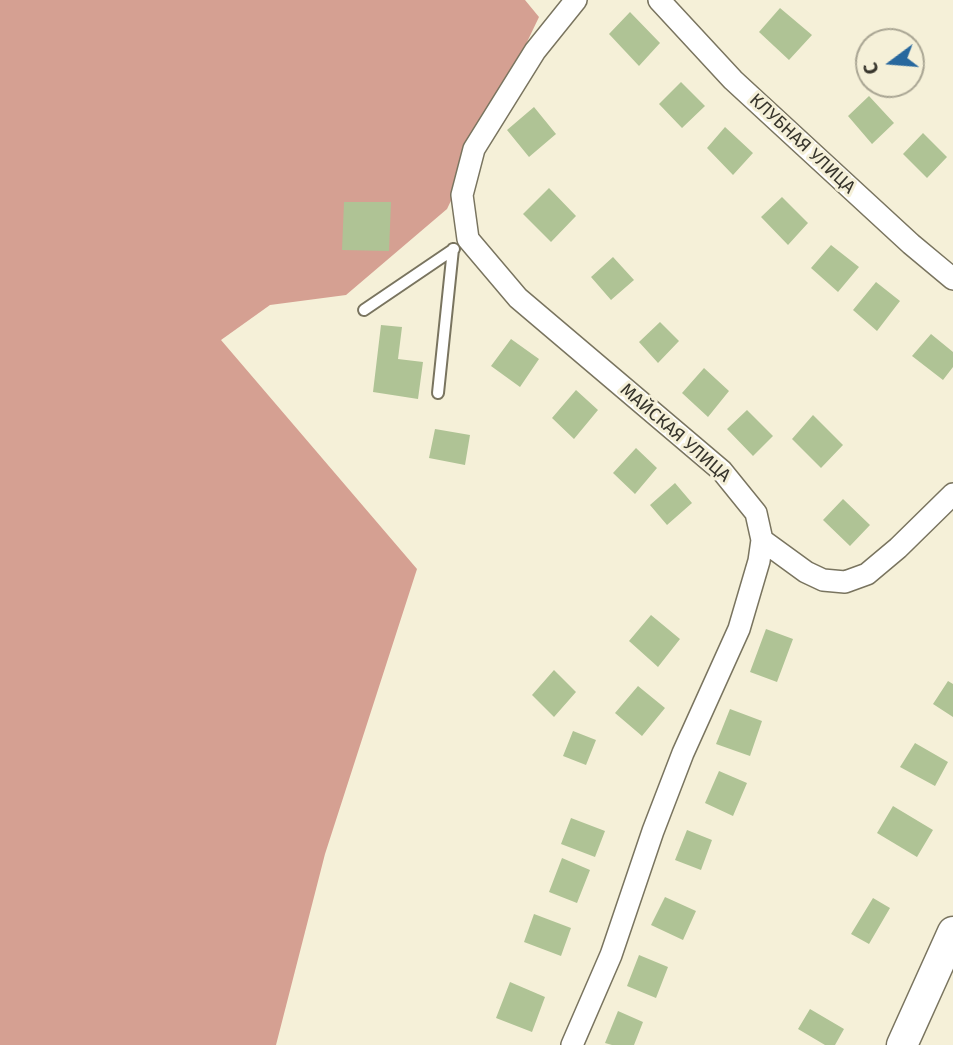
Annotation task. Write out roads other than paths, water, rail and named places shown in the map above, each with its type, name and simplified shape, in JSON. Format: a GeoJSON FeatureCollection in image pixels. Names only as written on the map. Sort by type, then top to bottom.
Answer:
{"type":"FeatureCollection","features":[{"type":"Feature","properties":{"kind":"street"},"geometry":{"type":"LineString","coordinates":[[461,244],[462,195],[474,149],[535,51],[576,0]]}},
{"type":"Feature","properties":{"kind":"street","name":"КЛУБНАЯ УЛИЦА"},"geometry":{"type":"LineString","coordinates":[[659,0],[733,80],[911,244],[953,279]]}},
{"type":"Feature","properties":{"kind":"street","name":"МАЙСКАЯ УЛИЦА"},"geometry":{"type":"LineString","coordinates":[[461,244],[518,298],[722,471],[756,513],[762,540],[759,561],[738,629],[683,753],[611,955],[572,1045]]}},
{"type":"Feature","properties":{"kind":"street"},"geometry":{"type":"LineString","coordinates":[[762,540],[806,572],[823,580],[845,582],[867,574],[953,494]]}},
{"type":"Feature","properties":{"kind":"street"},"geometry":{"type":"LineString","coordinates":[[902,1045],[951,943]]}},
{"type":"Feature","properties":{"kind":"lane"},"geometry":{"type":"LineString","coordinates":[[364,310],[461,244]]}},
{"type":"Feature","properties":{"kind":"lane"},"geometry":{"type":"LineString","coordinates":[[438,393],[461,244]]}}]}
